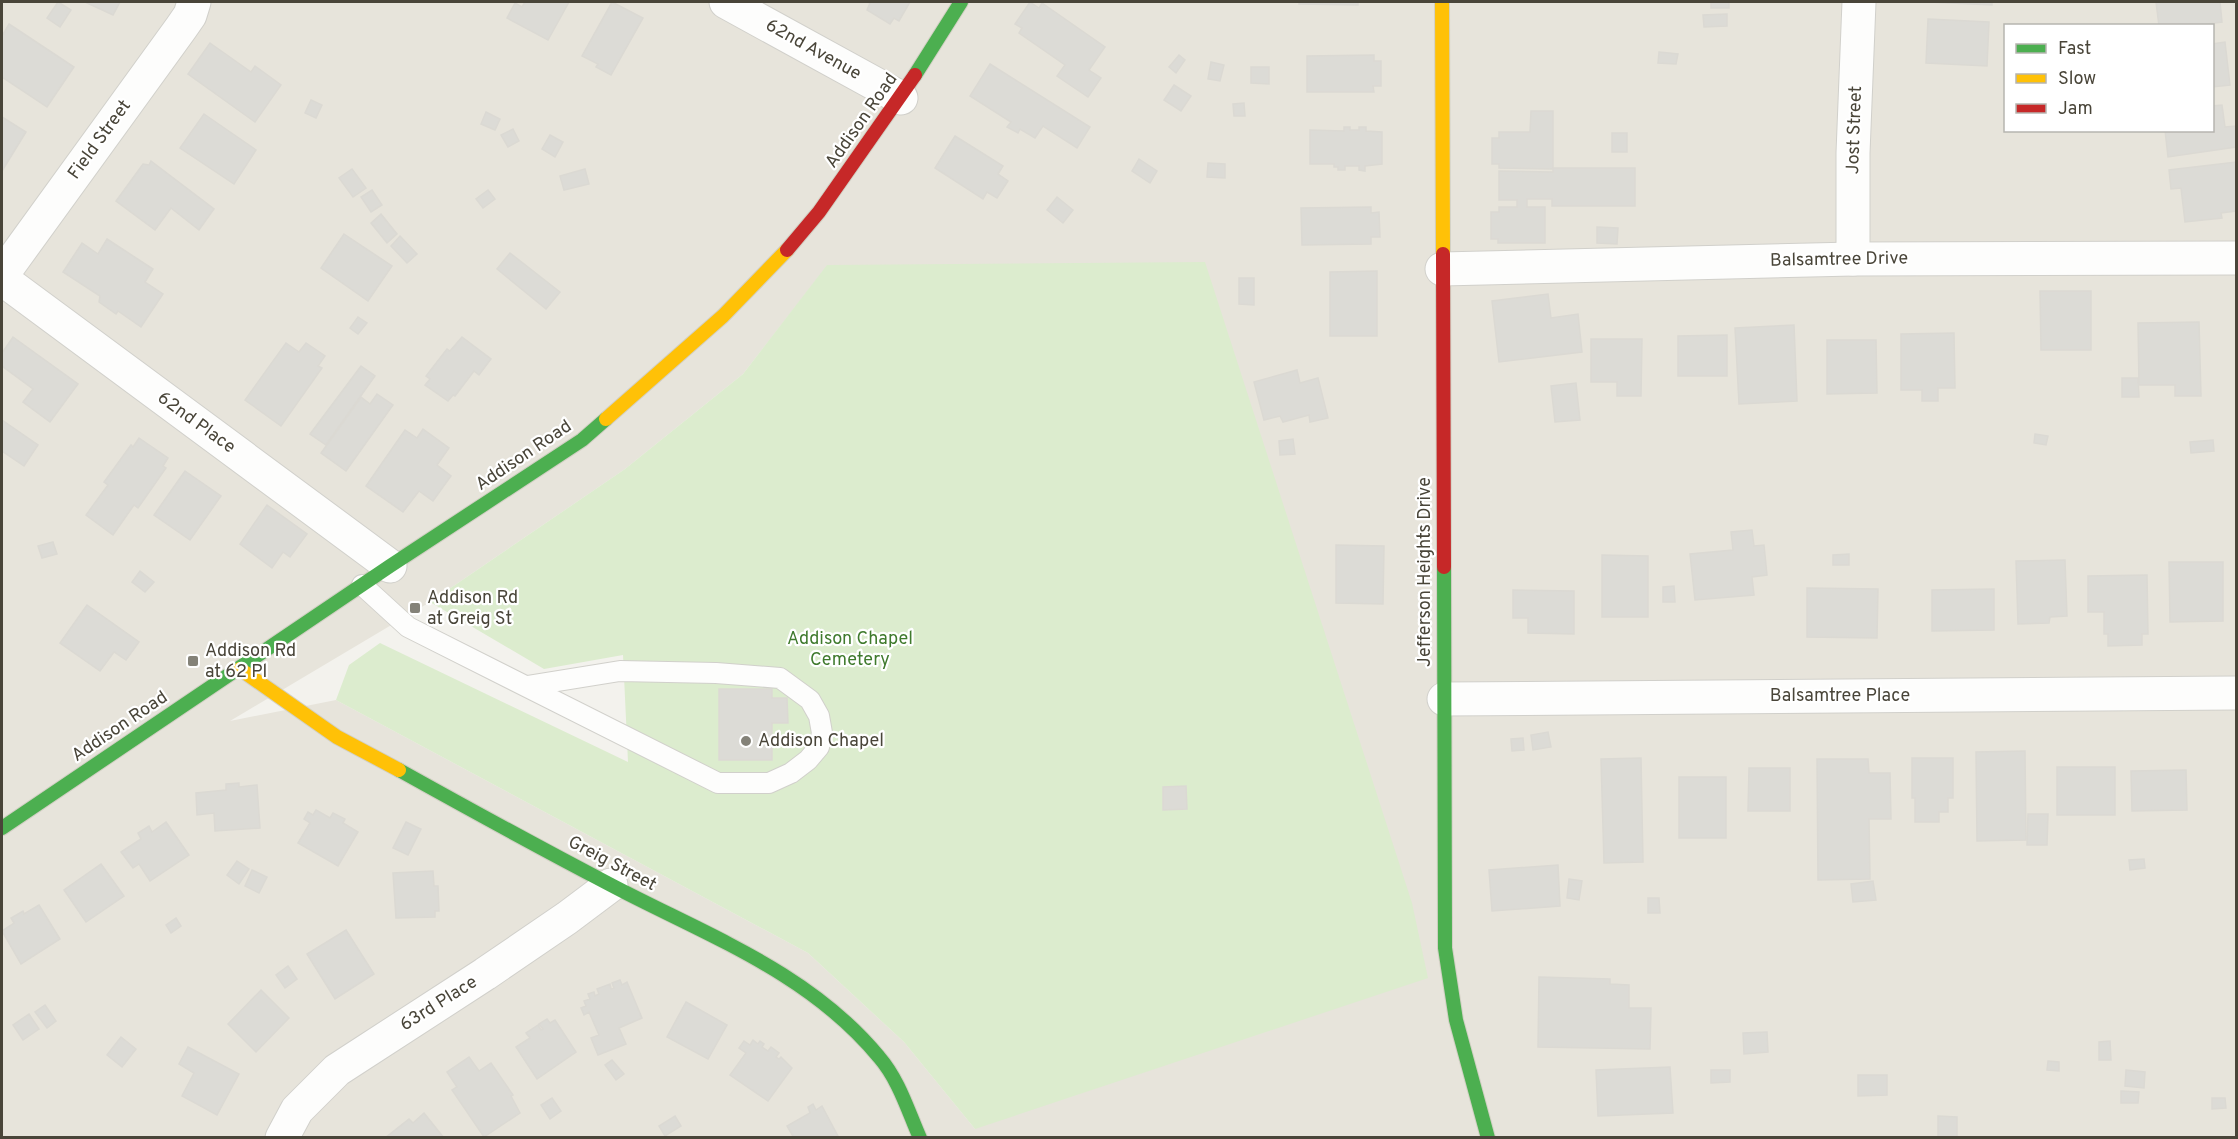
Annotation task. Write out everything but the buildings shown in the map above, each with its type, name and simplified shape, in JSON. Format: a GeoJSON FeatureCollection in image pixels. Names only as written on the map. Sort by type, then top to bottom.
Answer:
{"type":"FeatureCollection","features":[{"type":"Feature","properties":{"kind":"street","name":"Field Street"},"geometry":{"type":"LineString","coordinates":[[2,277],[181,28],[190,15],[194,2]]}},
{"type":"Feature","properties":{"kind":"street","name":"62nd Avenue"},"geometry":{"type":"LineString","coordinates":[[726,2],[901,98]]}},
{"type":"Feature","properties":{"kind":"street","name":"Addison Road"},"geometry":{"type":"LineString","coordinates":[[2,828],[390,566],[582,440],[723,316],[789,248],[819,212],[901,98],[961,2]]}},
{"type":"Feature","properties":{"kind":"street","name":"Jefferson Heights Drive"},"geometry":{"type":"LineString","coordinates":[[1442,2],[1444,948],[1447,975],[1464,1055],[1488,1137]]}},
{"type":"Feature","properties":{"kind":"street","name":"Jost Street"},"geometry":{"type":"LineString","coordinates":[[1853,259],[1853,153],[1859,2]]}},
{"type":"Feature","properties":{"kind":"street","name":"Balsamtree Drive"},"geometry":{"type":"LineString","coordinates":[[1442,269],[1853,259],[2236,258]]}},
{"type":"Feature","properties":{"kind":"street","name":"62nd Place"},"geometry":{"type":"LineString","coordinates":[[2,277],[390,566]]}},
{"type":"Feature","properties":{"kind":"street","name":"Greig Street"},"geometry":{"type":"LineString","coordinates":[[240,669],[337,737],[795,981],[824,1002],[880,1058],[896,1082],[920,1137]]}},
{"type":"Feature","properties":{"kind":"street","name":"Balsamtree Place"},"geometry":{"type":"LineString","coordinates":[[1444,699],[2236,693]]}},
{"type":"Feature","properties":{"kind":"street","name":"63rd Place"},"geometry":{"type":"LineString","coordinates":[[282,1137],[297,1110],[337,1070],[494,968],[611,885]]}},
{"type":"Feature","properties":{"kind":"lane"},"geometry":{"type":"LineString","coordinates":[[362,585],[408,627],[718,783],[769,783],[790,773],[808,760],[819,747],[822,733],[819,716],[810,700],[780,678],[716,673],[620,671],[527,686]]}},
{"type":"Feature","properties":{"kind":"shaded area"},"geometry":{"type":"Polygon","coordinates":[[[2,2],[2236,2],[2236,1137],[2,1138],[2,2]],[[827,266],[743,374],[625,469],[430,602],[230,721],[336,700],[808,953],[904,1042],[975,1129],[827,266]]]}},
{"type":"Feature","properties":{"kind":"green space","name":"Addison Chapel Cemetery"},"geometry":{"type":"Polygon","coordinates":[[[1205,262],[1412,903],[1428,978],[975,1129],[904,1042],[808,953],[336,700],[349,665],[380,643],[628,762],[623,655],[544,669],[430,602],[625,469],[743,374],[827,265],[1205,262]]]}},
{"type":"Feature","properties":{"kind":"traffic: fast"},"geometry":{"type":"LineString","coordinates":[[915,75],[961,2]]}},
{"type":"Feature","properties":{"kind":"traffic: fast"},"geometry":{"type":"LineString","coordinates":[[2,828],[390,566],[582,440],[606,419]]}},
{"type":"Feature","properties":{"kind":"traffic: fast"},"geometry":{"type":"LineString","coordinates":[[1444,567],[1445,948],[1456,1020],[1488,1138]]}},
{"type":"Feature","properties":{"kind":"traffic: fast"},"geometry":{"type":"LineString","coordinates":[[399,770],[584,871],[754,958],[821,1001],[851,1027],[886,1066],[920,1138]]}},
{"type":"Feature","properties":{"kind":"traffic: slow"},"geometry":{"type":"LineString","coordinates":[[1442,2],[1443,254]]}},
{"type":"Feature","properties":{"kind":"traffic: slow"},"geometry":{"type":"LineString","coordinates":[[606,419],[723,316],[787,250]]}},
{"type":"Feature","properties":{"kind":"traffic: slow"},"geometry":{"type":"LineString","coordinates":[[240,669],[337,737],[399,770]]}},
{"type":"Feature","properties":{"kind":"traffic: jam"},"geometry":{"type":"LineString","coordinates":[[787,250],[819,212],[915,75]]}},
{"type":"Feature","properties":{"kind":"traffic: jam"},"geometry":{"type":"LineString","coordinates":[[1443,254],[1444,567]]}},
{"type":"Feature","properties":{"kind":"place","name":"Addison Rd at Greig St"},"geometry":{"type":"Point","coordinates":[415,608]}},
{"type":"Feature","properties":{"kind":"place","name":"Addison Rd at 62 Pl"},"geometry":{"type":"Point","coordinates":[193,661]}},
{"type":"Feature","properties":{"kind":"place","name":"Addison Chapel"},"geometry":{"type":"Point","coordinates":[746,741]}}]}
